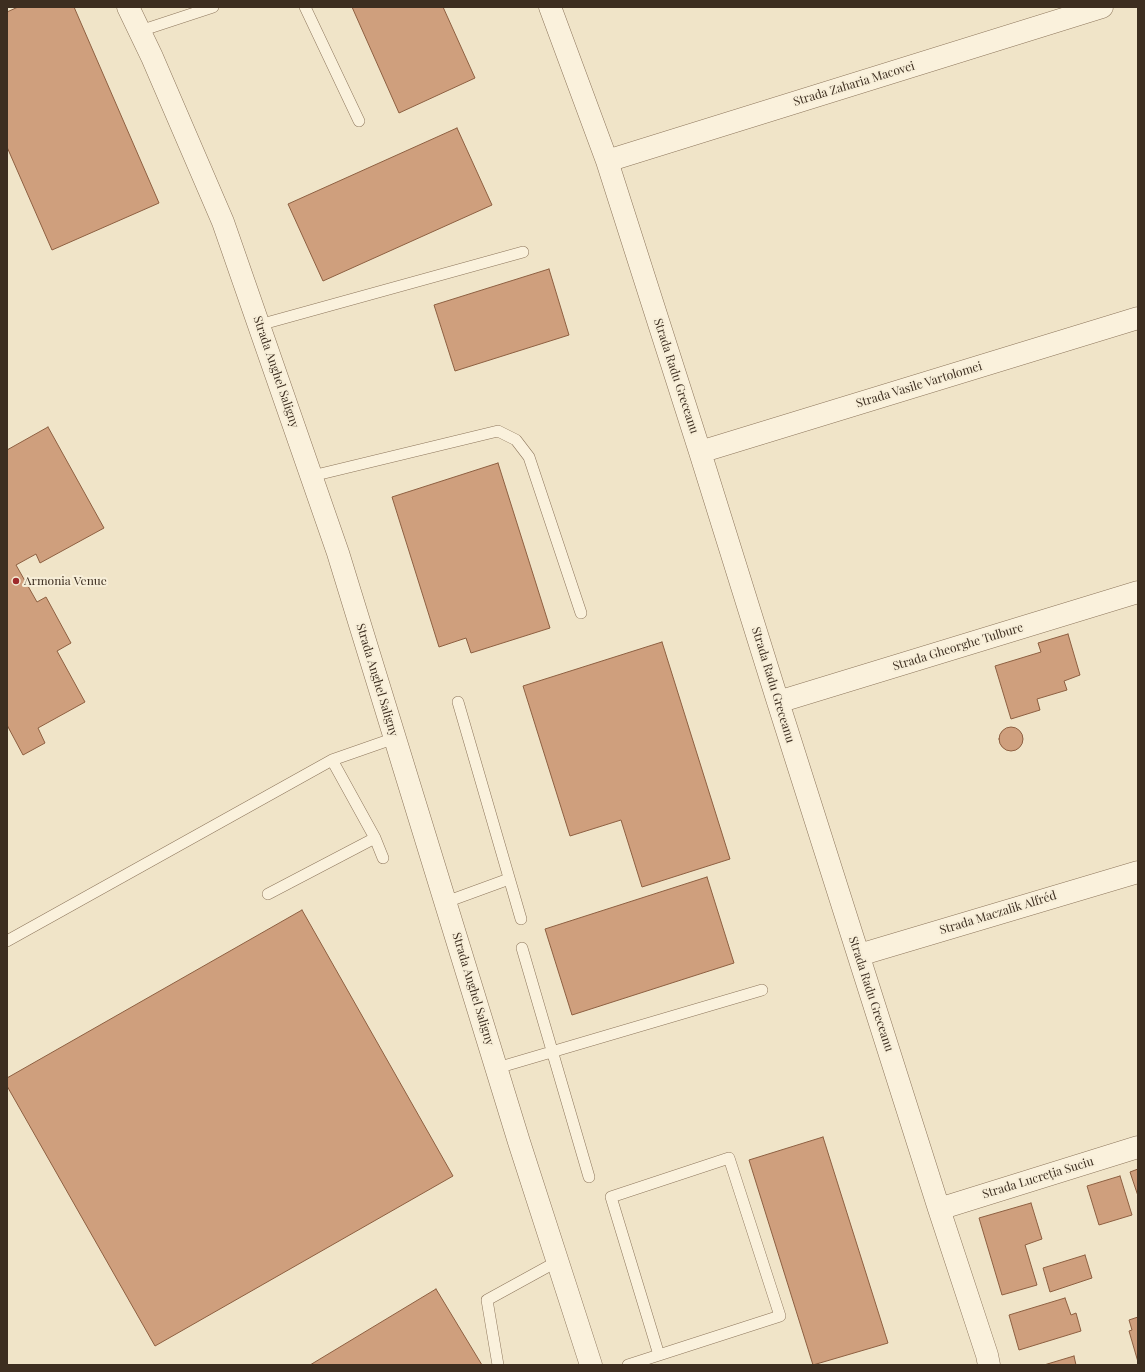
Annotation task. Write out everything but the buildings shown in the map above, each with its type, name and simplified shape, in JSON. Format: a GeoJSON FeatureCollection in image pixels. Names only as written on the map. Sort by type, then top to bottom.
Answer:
{"type":"FeatureCollection","features":[{"type":"Feature","properties":{"kind":"street","name":"Strada Anghel Saligny"},"geometry":{"type":"LineString","coordinates":[[128,7],[152,56],[222,222],[312,476],[338,553],[497,1068],[591,1365]]}},
{"type":"Feature","properties":{"kind":"street","name":"Strada Radu Greceanu"},"geometry":{"type":"LineString","coordinates":[[550,7],[607,161],[989,1365]]}},
{"type":"Feature","properties":{"kind":"street","name":"Strada Zaharia Macovei"},"geometry":{"type":"LineString","coordinates":[[607,161],[1102,7]]}},
{"type":"Feature","properties":{"kind":"street","name":"Strada Vasile Vartolomei"},"geometry":{"type":"LineString","coordinates":[[700,452],[1138,318]]}},
{"type":"Feature","properties":{"kind":"street","name":"Strada Gheorghe Tulbure"},"geometry":{"type":"LineString","coordinates":[[778,702],[1138,592]]}},
{"type":"Feature","properties":{"kind":"street","name":"Strada Maczalik Alfréd"},"geometry":{"type":"LineString","coordinates":[[859,955],[1138,872]]}},
{"type":"Feature","properties":{"kind":"street","name":"Strada Lucreția Suciu"},"geometry":{"type":"LineString","coordinates":[[939,1209],[1138,1148]]}},
{"type":"Feature","properties":{"kind":"lane"},"geometry":{"type":"LineString","coordinates":[[140,31],[213,7]]}},
{"type":"Feature","properties":{"kind":"lane"},"geometry":{"type":"LineString","coordinates":[[305,7],[359,121]]}},
{"type":"Feature","properties":{"kind":"lane"},"geometry":{"type":"LineString","coordinates":[[259,325],[523,252]]}},
{"type":"Feature","properties":{"kind":"lane"},"geometry":{"type":"LineString","coordinates":[[312,476],[498,431],[516,440],[529,457],[581,613]]}},
{"type":"Feature","properties":{"kind":"lane"},"geometry":{"type":"LineString","coordinates":[[458,702],[520,919]]}},
{"type":"Feature","properties":{"kind":"lane"},"geometry":{"type":"LineString","coordinates":[[7,941],[332,760],[395,738]]}},
{"type":"Feature","properties":{"kind":"lane"},"geometry":{"type":"LineString","coordinates":[[332,760],[374,838],[383,858]]}},
{"type":"Feature","properties":{"kind":"lane"},"geometry":{"type":"LineString","coordinates":[[268,894],[374,838]]}},
{"type":"Feature","properties":{"kind":"lane"},"geometry":{"type":"LineString","coordinates":[[446,902],[509,879]]}},
{"type":"Feature","properties":{"kind":"lane"},"geometry":{"type":"LineString","coordinates":[[522,948],[589,1177]]}},
{"type":"Feature","properties":{"kind":"lane"},"geometry":{"type":"LineString","coordinates":[[497,1068],[762,990]]}},
{"type":"Feature","properties":{"kind":"lane"},"geometry":{"type":"LineString","coordinates":[[628,1365],[780,1316],[729,1158],[611,1197],[659,1355]]}},
{"type":"Feature","properties":{"kind":"lane"},"geometry":{"type":"LineString","coordinates":[[498,1365],[487,1300],[558,1261]]}},
{"type":"Feature","properties":{"kind":"place","name":"Armonia Venue"},"geometry":{"type":"Point","coordinates":[16,581]}}]}
